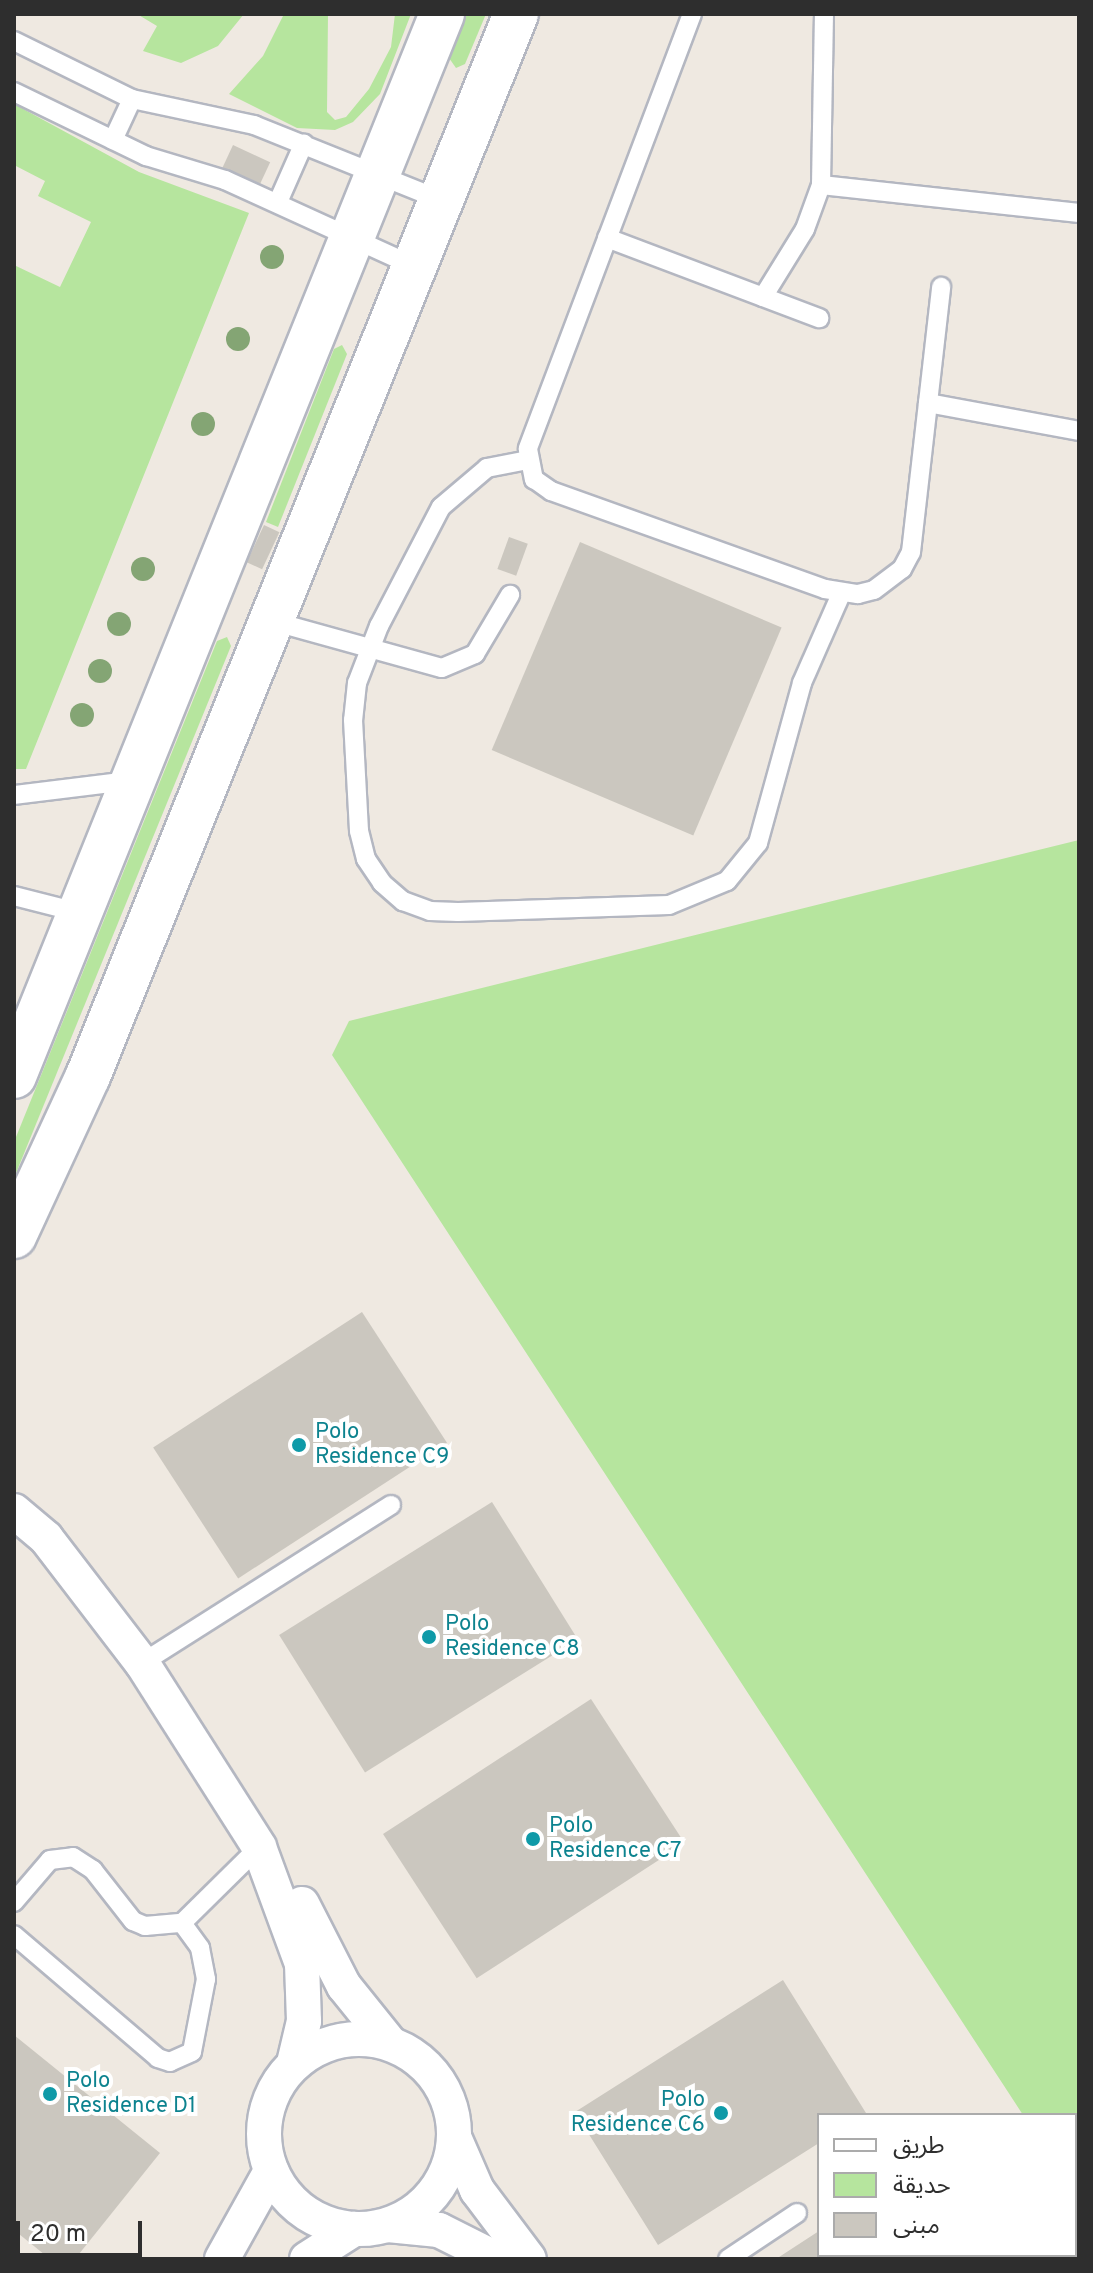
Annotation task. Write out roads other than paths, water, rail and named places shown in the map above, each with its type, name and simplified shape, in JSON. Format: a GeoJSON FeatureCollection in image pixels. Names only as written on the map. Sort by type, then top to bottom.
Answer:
{"type":"FeatureCollection","features":[{"type":"Feature","properties":{"kind":"street"},"geometry":{"type":"LineString","coordinates":[[14,1076],[442,14]]}},
{"type":"Feature","properties":{"kind":"street"},"geometry":{"type":"LineString","coordinates":[[14,1236],[88,1076],[516,14]]}},
{"type":"Feature","properties":{"kind":"street"},"geometry":{"type":"LineString","coordinates":[[208,597],[251,601],[272,621]]}},
{"type":"Feature","properties":{"kind":"street"},"geometry":{"type":"LineString","coordinates":[[14,1511],[46,1538],[142,1663],[259,1847],[285,1873],[344,1986],[390,2043]]}},
{"type":"Feature","properties":{"kind":"street"},"geometry":{"type":"LineString","coordinates":[[14,1536],[68,1569]]}},
{"type":"Feature","properties":{"kind":"street"},"geometry":{"type":"LineString","coordinates":[[259,1847],[305,1981],[304,2021],[294,2063]]}},
{"type":"Feature","properties":{"kind":"street"},"geometry":{"type":"LineString","coordinates":[[388,2225],[414,2212],[435,2191],[445,2175],[454,2137],[453,2119],[439,2080],[425,2064],[390,2043],[370,2038],[329,2042],[294,2063],[279,2082],[264,2125],[271,2171],[296,2206],[313,2218],[354,2229],[388,2225],[439,2230],[497,2259]]}},
{"type":"Feature","properties":{"kind":"street"},"geometry":{"type":"LineString","coordinates":[[454,2137],[477,2190],[529,2259]]}},
{"type":"Feature","properties":{"kind":"street"},"geometry":{"type":"LineString","coordinates":[[222,2259],[271,2171]]}},
{"type":"Feature","properties":{"kind":"street"},"geometry":{"type":"LineString","coordinates":[[307,2259],[354,2229]]}},
{"type":"Feature","properties":{"kind":"lane"},"geometry":{"type":"LineString","coordinates":[[692,14],[607,238],[528,460],[534,479],[551,491],[841,594],[858,594],[889,582],[911,552],[941,287]]}},
{"type":"Feature","properties":{"kind":"lane"},"geometry":{"type":"LineString","coordinates":[[763,297],[805,229],[821,185],[824,14]]}},
{"type":"Feature","properties":{"kind":"lane"},"geometry":{"type":"LineString","coordinates":[[14,41],[132,99],[242,121],[304,143],[441,200]]}},
{"type":"Feature","properties":{"kind":"lane"},"geometry":{"type":"LineString","coordinates":[[14,92],[113,140],[278,202],[414,266]]}},
{"type":"Feature","properties":{"kind":"lane"},"geometry":{"type":"LineString","coordinates":[[113,140],[132,99]]}},
{"type":"Feature","properties":{"kind":"lane"},"geometry":{"type":"LineString","coordinates":[[278,202],[304,143]]}},
{"type":"Feature","properties":{"kind":"lane"},"geometry":{"type":"LineString","coordinates":[[821,185],[1079,213]]}},
{"type":"Feature","properties":{"kind":"lane"},"geometry":{"type":"LineString","coordinates":[[607,238],[819,318]]}},
{"type":"Feature","properties":{"kind":"lane"},"geometry":{"type":"LineString","coordinates":[[928,403],[1079,431]]}},
{"type":"Feature","properties":{"kind":"lane"},"geometry":{"type":"LineString","coordinates":[[528,460],[487,468],[454,491],[368,650],[357,683],[353,757],[359,831],[366,859],[382,883],[403,901],[430,911],[669,905],[727,881],[758,843],[802,683],[841,594]]}},
{"type":"Feature","properties":{"kind":"lane"},"geometry":{"type":"LineString","coordinates":[[272,621],[424,667],[460,664],[486,640],[510,595]]}},
{"type":"Feature","properties":{"kind":"lane"},"geometry":{"type":"LineString","coordinates":[[14,795],[135,780]]}},
{"type":"Feature","properties":{"kind":"lane"},"geometry":{"type":"LineString","coordinates":[[14,896],[82,913]]}},
{"type":"Feature","properties":{"kind":"lane"},"geometry":{"type":"LineString","coordinates":[[142,1663],[391,1505]]}},
{"type":"Feature","properties":{"kind":"lane"},"geometry":{"type":"LineString","coordinates":[[14,1902],[50,1860],[73,1857],[93,1870],[133,1921],[145,1926],[182,1923],[259,1847]]}},
{"type":"Feature","properties":{"kind":"lane"},"geometry":{"type":"LineString","coordinates":[[14,1935],[158,2058],[170,2062],[192,2052],[206,1994],[205,1963],[182,1923]]}},
{"type":"Feature","properties":{"kind":"lane"},"geometry":{"type":"LineString","coordinates":[[728,2259],[797,2213]]}},
{"type":"Feature","properties":{"kind":"place","name":"Polo Residence C9"},"geometry":{"type":"Point","coordinates":[299,1445]}},
{"type":"Feature","properties":{"kind":"place","name":"Polo Residence C8"},"geometry":{"type":"Point","coordinates":[429,1637]}},
{"type":"Feature","properties":{"kind":"place","name":"Polo Residence C7"},"geometry":{"type":"Point","coordinates":[533,1839]}},
{"type":"Feature","properties":{"kind":"place","name":"Polo Residence D1"},"geometry":{"type":"Point","coordinates":[50,2094]}},
{"type":"Feature","properties":{"kind":"place","name":"Polo Residence C6"},"geometry":{"type":"Point","coordinates":[721,2113]}}]}
